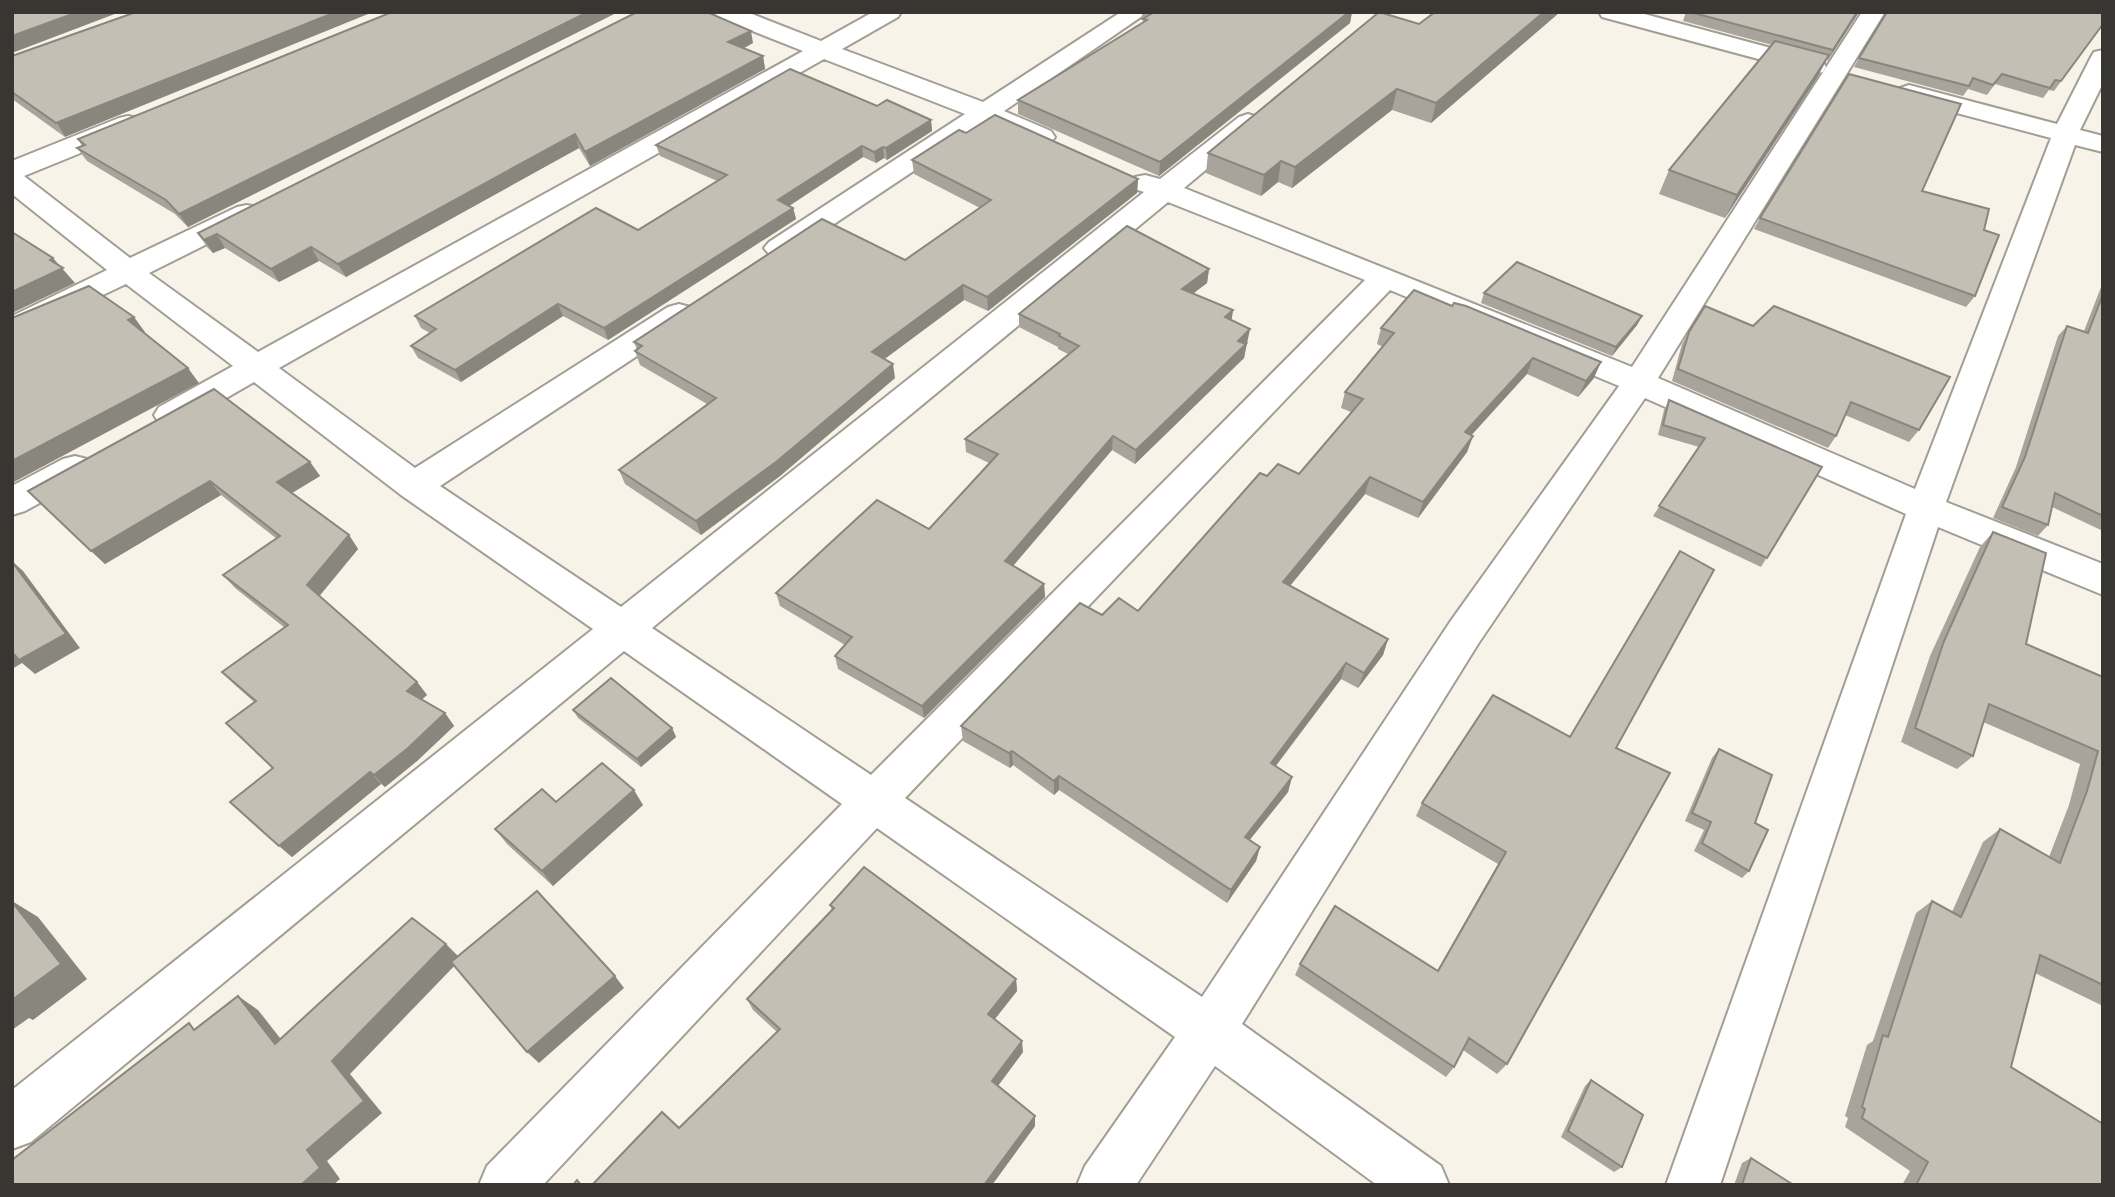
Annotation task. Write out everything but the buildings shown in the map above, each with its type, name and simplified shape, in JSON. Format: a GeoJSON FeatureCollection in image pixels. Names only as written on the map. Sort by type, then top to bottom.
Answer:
{"type":"FeatureCollection","features":[{"type":"Feature","properties":{"kind":"street"},"geometry":{"type":"LineString","coordinates":[[725,12],[987,113],[1062,146]]}},
{"type":"Feature","properties":{"kind":"street"},"geometry":{"type":"LineString","coordinates":[[147,428],[890,12]]}},
{"type":"Feature","properties":{"kind":"street"},"geometry":{"type":"LineString","coordinates":[[753,265],[1137,12]]}},
{"type":"Feature","properties":{"kind":"street"},"geometry":{"type":"LineString","coordinates":[[1104,1185],[1209,1031],[1464,633],[1848,77],[1874,12]]}},
{"type":"Feature","properties":{"kind":"street"},"geometry":{"type":"LineString","coordinates":[[1623,14],[1848,77]]}},
{"type":"Feature","properties":{"kind":"street"},"geometry":{"type":"LineString","coordinates":[[1693,1185],[1926,508],[2065,135],[2103,57]]}},
{"type":"Feature","properties":{"kind":"street"},"geometry":{"type":"LineString","coordinates":[[1889,88],[2103,144]]}},
{"type":"Feature","properties":{"kind":"street"},"geometry":{"type":"LineString","coordinates":[[12,1123],[1268,106]]}},
{"type":"Feature","properties":{"kind":"street"},"geometry":{"type":"LineString","coordinates":[[12,171],[151,115]]}},
{"type":"Feature","properties":{"kind":"street"},"geometry":{"type":"LineString","coordinates":[[1125,174],[1639,382],[1926,508],[2103,580]]}},
{"type":"Feature","properties":{"kind":"street"},"geometry":{"type":"LineString","coordinates":[[12,180],[129,272],[414,486],[1209,1031],[1422,1185]]}},
{"type":"Feature","properties":{"kind":"street"},"geometry":{"type":"LineString","coordinates":[[12,328],[276,198]]}},
{"type":"Feature","properties":{"kind":"street"},"geometry":{"type":"LineString","coordinates":[[506,1185],[874,800],[1385,277]]}},
{"type":"Feature","properties":{"kind":"street"},"geometry":{"type":"LineString","coordinates":[[414,486],[706,296]]}},
{"type":"Feature","properties":{"kind":"street"},"geometry":{"type":"LineString","coordinates":[[12,502],[98,455]]}}]}
